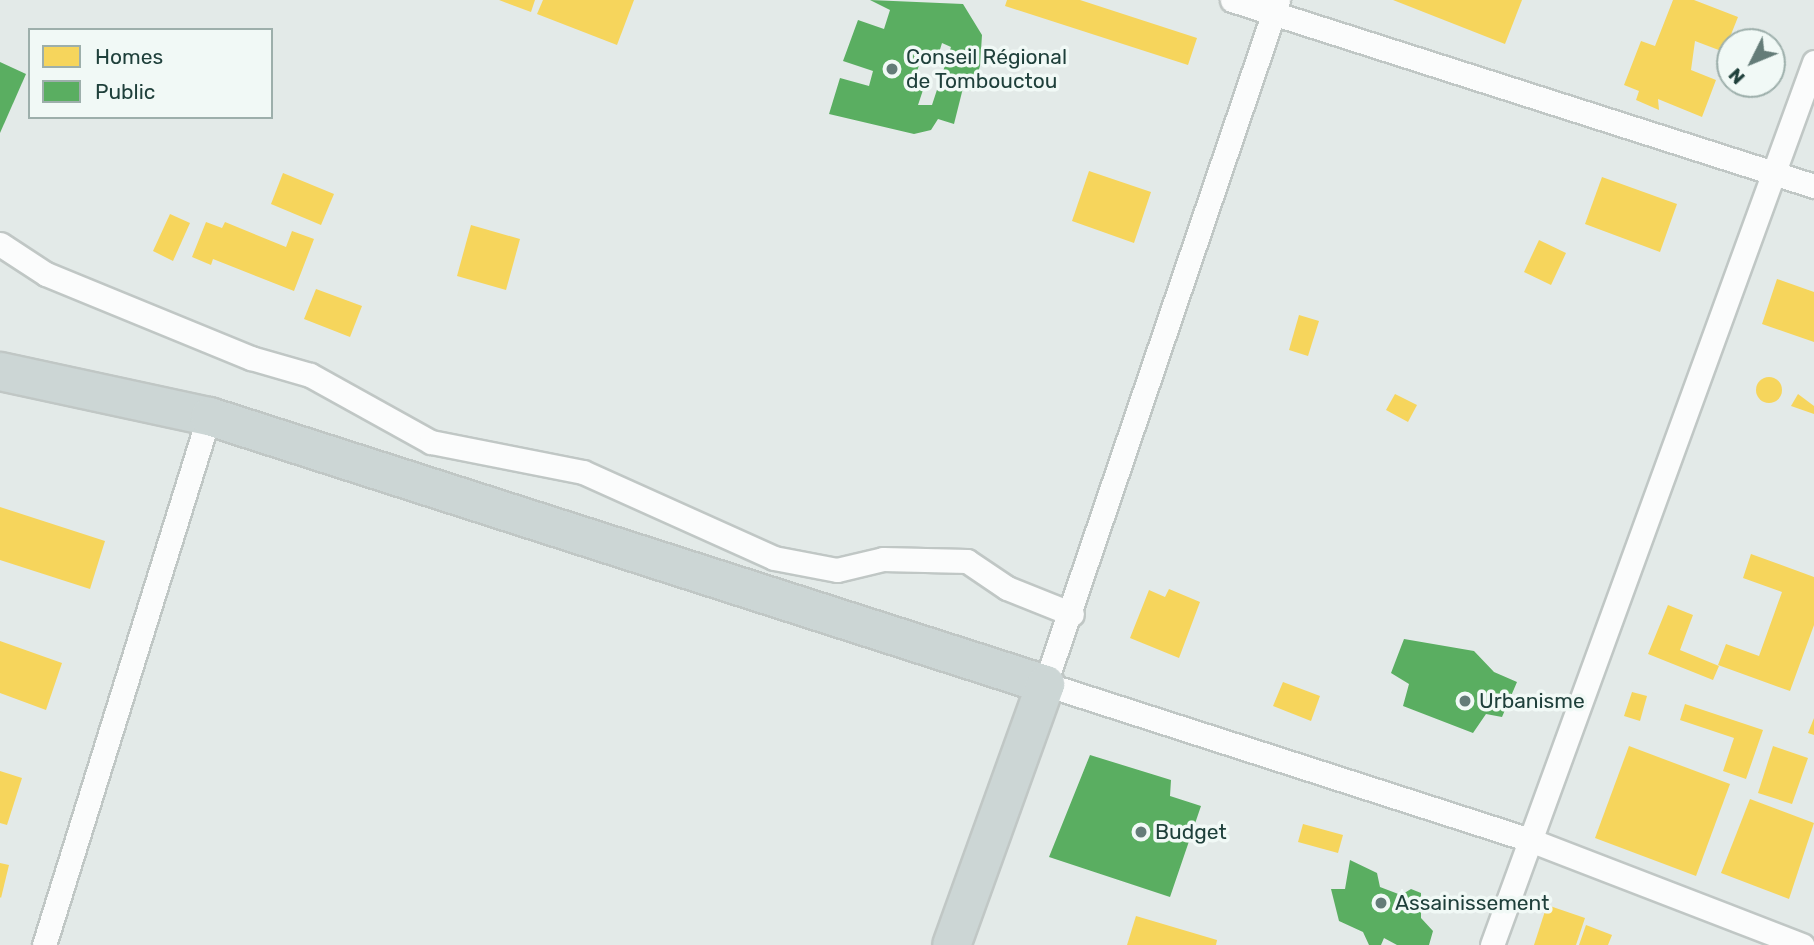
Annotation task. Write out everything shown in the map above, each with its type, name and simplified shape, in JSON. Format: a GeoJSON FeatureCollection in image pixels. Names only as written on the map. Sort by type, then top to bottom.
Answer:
{"type":"FeatureCollection","features":[{"type":"Feature","properties":{"kind":"main road"},"geometry":{"type":"LineString","coordinates":[[0,371],[209,416],[1045,684],[951,945]]}},
{"type":"Feature","properties":{"kind":"street"},"geometry":{"type":"LineString","coordinates":[[1232,0],[1276,7],[1814,186]]}},
{"type":"Feature","properties":{"kind":"street"},"geometry":{"type":"LineString","coordinates":[[1276,7],[1072,614],[1045,684],[1530,840],[1802,945]]}},
{"type":"Feature","properties":{"kind":"street"},"geometry":{"type":"LineString","coordinates":[[1492,945],[1814,62]]}},
{"type":"Feature","properties":{"kind":"street"},"geometry":{"type":"LineString","coordinates":[[0,244],[46,274],[251,358],[310,375],[432,442],[583,472],[774,558],[837,570],[883,559],[967,561],[1007,588],[1072,614]]}},
{"type":"Feature","properties":{"kind":"street"},"geometry":{"type":"LineString","coordinates":[[44,945],[209,416]]}},
{"type":"Feature","properties":{"kind":"building: Homes"},"geometry":{"type":"Polygon","coordinates":[[[499,0],[535,0],[531,12],[499,0]]]}},
{"type":"Feature","properties":{"kind":"building: Homes"},"geometry":{"type":"Polygon","coordinates":[[[543,0],[634,0],[617,45],[537,14],[543,0]]]}},
{"type":"Feature","properties":{"kind":"building: Homes"},"geometry":{"type":"Polygon","coordinates":[[[1007,0],[1080,0],[1197,38],[1188,65],[1005,6],[1007,0]]]}},
{"type":"Feature","properties":{"kind":"building: Homes"},"geometry":{"type":"Polygon","coordinates":[[[1393,0],[1522,0],[1505,44],[1393,0]]]}},
{"type":"Feature","properties":{"kind":"building: Homes"},"geometry":{"type":"Polygon","coordinates":[[[1673,0],[1694,0],[1738,17],[1734,28],[1716,28],[1716,49],[1695,41],[1691,70],[1716,80],[1702,117],[1658,99],[1659,110],[1636,100],[1639,91],[1624,85],[1641,41],[1655,46],[1673,0]]]}},
{"type":"Feature","properties":{"kind":"building: Homes"},"geometry":{"type":"Polygon","coordinates":[[[1089,171],[1151,192],[1134,243],[1072,221],[1089,171]]]}},
{"type":"Feature","properties":{"kind":"building: Homes"},"geometry":{"type":"Polygon","coordinates":[[[283,173],[334,194],[321,225],[271,204],[283,173]]]}},
{"type":"Feature","properties":{"kind":"building: Homes"},"geometry":{"type":"Polygon","coordinates":[[[1602,177],[1677,204],[1660,252],[1585,224],[1602,177]]]}},
{"type":"Feature","properties":{"kind":"building: Homes"},"geometry":{"type":"Polygon","coordinates":[[[170,214],[190,223],[173,261],[153,251],[170,214]]]}},
{"type":"Feature","properties":{"kind":"building: Homes"},"geometry":{"type":"Polygon","coordinates":[[[206,222],[222,228],[225,222],[286,247],[292,231],[314,239],[294,291],[213,259],[211,265],[192,257],[206,222]]]}},
{"type":"Feature","properties":{"kind":"building: Homes"},"geometry":{"type":"Polygon","coordinates":[[[471,225],[520,239],[506,290],[457,276],[471,225]]]}},
{"type":"Feature","properties":{"kind":"building: Homes"},"geometry":{"type":"Polygon","coordinates":[[[1539,240],[1566,253],[1551,285],[1524,272],[1539,240]]]}},
{"type":"Feature","properties":{"kind":"building: Homes"},"geometry":{"type":"Polygon","coordinates":[[[1777,279],[1814,292],[1814,342],[1762,324],[1777,279]]]}},
{"type":"Feature","properties":{"kind":"building: Homes"},"geometry":{"type":"Polygon","coordinates":[[[316,289],[362,306],[350,337],[304,319],[316,289]]]}},
{"type":"Feature","properties":{"kind":"building: Homes"},"geometry":{"type":"Polygon","coordinates":[[[1299,315],[1319,321],[1308,356],[1289,350],[1299,315]]]}},
{"type":"Feature","properties":{"kind":"building: Homes"},"geometry":{"type":"Polygon","coordinates":[[[1769,377],[1778,381],[1782,390],[1778,399],[1769,403],[1760,399],[1756,390],[1760,381],[1769,377]]]}},
{"type":"Feature","properties":{"kind":"building: Homes"},"geometry":{"type":"Polygon","coordinates":[[[1395,394],[1417,405],[1408,422],[1386,410],[1395,394]]]}},
{"type":"Feature","properties":{"kind":"building: Homes"},"geometry":{"type":"Polygon","coordinates":[[[1798,394],[1814,406],[1814,414],[1791,406],[1798,394]]]}},
{"type":"Feature","properties":{"kind":"building: Homes"},"geometry":{"type":"Polygon","coordinates":[[[0,507],[105,541],[90,589],[0,560],[0,507]]]}},
{"type":"Feature","properties":{"kind":"building: Homes"},"geometry":{"type":"Polygon","coordinates":[[[1751,554],[1814,577],[1814,625],[1790,691],[1718,665],[1726,644],[1759,656],[1782,592],[1743,578],[1751,554]]]}},
{"type":"Feature","properties":{"kind":"building: Homes"},"geometry":{"type":"Polygon","coordinates":[[[1169,589],[1200,602],[1179,658],[1130,638],[1149,590],[1165,597],[1169,589]]]}},
{"type":"Feature","properties":{"kind":"building: Homes"},"geometry":{"type":"Polygon","coordinates":[[[1668,605],[1693,615],[1680,650],[1719,666],[1713,680],[1648,654],[1668,605]]]}},
{"type":"Feature","properties":{"kind":"building: Homes"},"geometry":{"type":"Polygon","coordinates":[[[0,641],[62,663],[46,710],[0,693],[0,641]]]}},
{"type":"Feature","properties":{"kind":"building: Homes"},"geometry":{"type":"Polygon","coordinates":[[[1283,682],[1320,696],[1311,721],[1273,706],[1283,682]]]}},
{"type":"Feature","properties":{"kind":"building: Homes"},"geometry":{"type":"Polygon","coordinates":[[[1632,692],[1647,696],[1640,721],[1624,716],[1632,692]]]}},
{"type":"Feature","properties":{"kind":"building: Homes"},"geometry":{"type":"Polygon","coordinates":[[[1685,704],[1763,730],[1746,779],[1723,771],[1734,738],[1680,720],[1685,704]]]}},
{"type":"Feature","properties":{"kind":"building: Homes"},"geometry":{"type":"Polygon","coordinates":[[[1814,718],[1814,735],[1808,733],[1814,718]]]}},
{"type":"Feature","properties":{"kind":"building: Homes"},"geometry":{"type":"Polygon","coordinates":[[[1629,746],[1730,784],[1696,876],[1595,838],[1629,746]]]}},
{"type":"Feature","properties":{"kind":"building: Homes"},"geometry":{"type":"Polygon","coordinates":[[[1773,746],[1808,758],[1792,804],[1758,793],[1773,746]]]}},
{"type":"Feature","properties":{"kind":"building: Homes"},"geometry":{"type":"Polygon","coordinates":[[[0,771],[22,778],[7,825],[0,823],[0,771]]]}},
{"type":"Feature","properties":{"kind":"building: Homes"},"geometry":{"type":"Polygon","coordinates":[[[1750,799],[1814,823],[1789,899],[1721,873],[1750,799]]]}},
{"type":"Feature","properties":{"kind":"building: Homes"},"geometry":{"type":"Polygon","coordinates":[[[1303,824],[1343,835],[1338,853],[1298,842],[1303,824]]]}},
{"type":"Feature","properties":{"kind":"building: Homes"},"geometry":{"type":"Polygon","coordinates":[[[0,863],[9,865],[1,898],[0,897],[0,863]]]}},
{"type":"Feature","properties":{"kind":"building: Homes"},"geometry":{"type":"Polygon","coordinates":[[[1547,905],[1585,918],[1576,945],[1534,945],[1547,905]]]}},
{"type":"Feature","properties":{"kind":"building: Homes"},"geometry":{"type":"Polygon","coordinates":[[[1136,916],[1217,940],[1216,945],[1127,945],[1136,916]]]}},
{"type":"Feature","properties":{"kind":"building: Homes"},"geometry":{"type":"Polygon","coordinates":[[[1586,925],[1612,935],[1608,945],[1579,945],[1586,925]]]}},
{"type":"Feature","properties":{"kind":"building: Public","name":"Conseil Régional de Tombouctou"},"geometry":{"type":"Polygon","coordinates":[[[870,0],[963,4],[982,35],[980,66],[972,91],[963,88],[954,124],[938,119],[931,130],[914,134],[829,114],[840,78],[869,86],[873,71],[843,61],[858,20],[884,29],[890,10],[870,0]],[[942,43],[938,56],[924,51],[915,77],[926,81],[918,105],[932,105],[951,47],[942,43]]]}},
{"type":"Feature","properties":{"kind":"building: Public"},"geometry":{"type":"Polygon","coordinates":[[[0,62],[26,74],[0,133],[0,62]]]}},
{"type":"Feature","properties":{"kind":"building: Public"},"geometry":{"type":"Polygon","coordinates":[[[1404,639],[1474,651],[1494,672],[1517,682],[1502,717],[1486,714],[1473,733],[1403,706],[1409,684],[1391,673],[1404,639]]]}},
{"type":"Feature","properties":{"kind":"building: Public"},"geometry":{"type":"Polygon","coordinates":[[[1090,755],[1171,780],[1170,796],[1201,806],[1170,897],[1049,857],[1090,755]]]}},
{"type":"Feature","properties":{"kind":"building: Public","name":"Assainissement"},"geometry":{"type":"Polygon","coordinates":[[[1350,860],[1377,873],[1380,887],[1401,895],[1411,889],[1421,893],[1421,918],[1433,931],[1429,945],[1397,945],[1384,938],[1381,945],[1369,945],[1363,932],[1339,921],[1331,889],[1345,889],[1350,860]]]}},
{"type":"Feature","properties":{"kind":"place","name":"Conseil Régional de Tombouctou"},"geometry":{"type":"Point","coordinates":[892,69]}},
{"type":"Feature","properties":{"kind":"place","name":"Urbanisme"},"geometry":{"type":"Point","coordinates":[1465,701]}},
{"type":"Feature","properties":{"kind":"place","name":"Budget"},"geometry":{"type":"Point","coordinates":[1141,832]}},
{"type":"Feature","properties":{"kind":"place","name":"Assainissement"},"geometry":{"type":"Point","coordinates":[1381,903]}}]}
